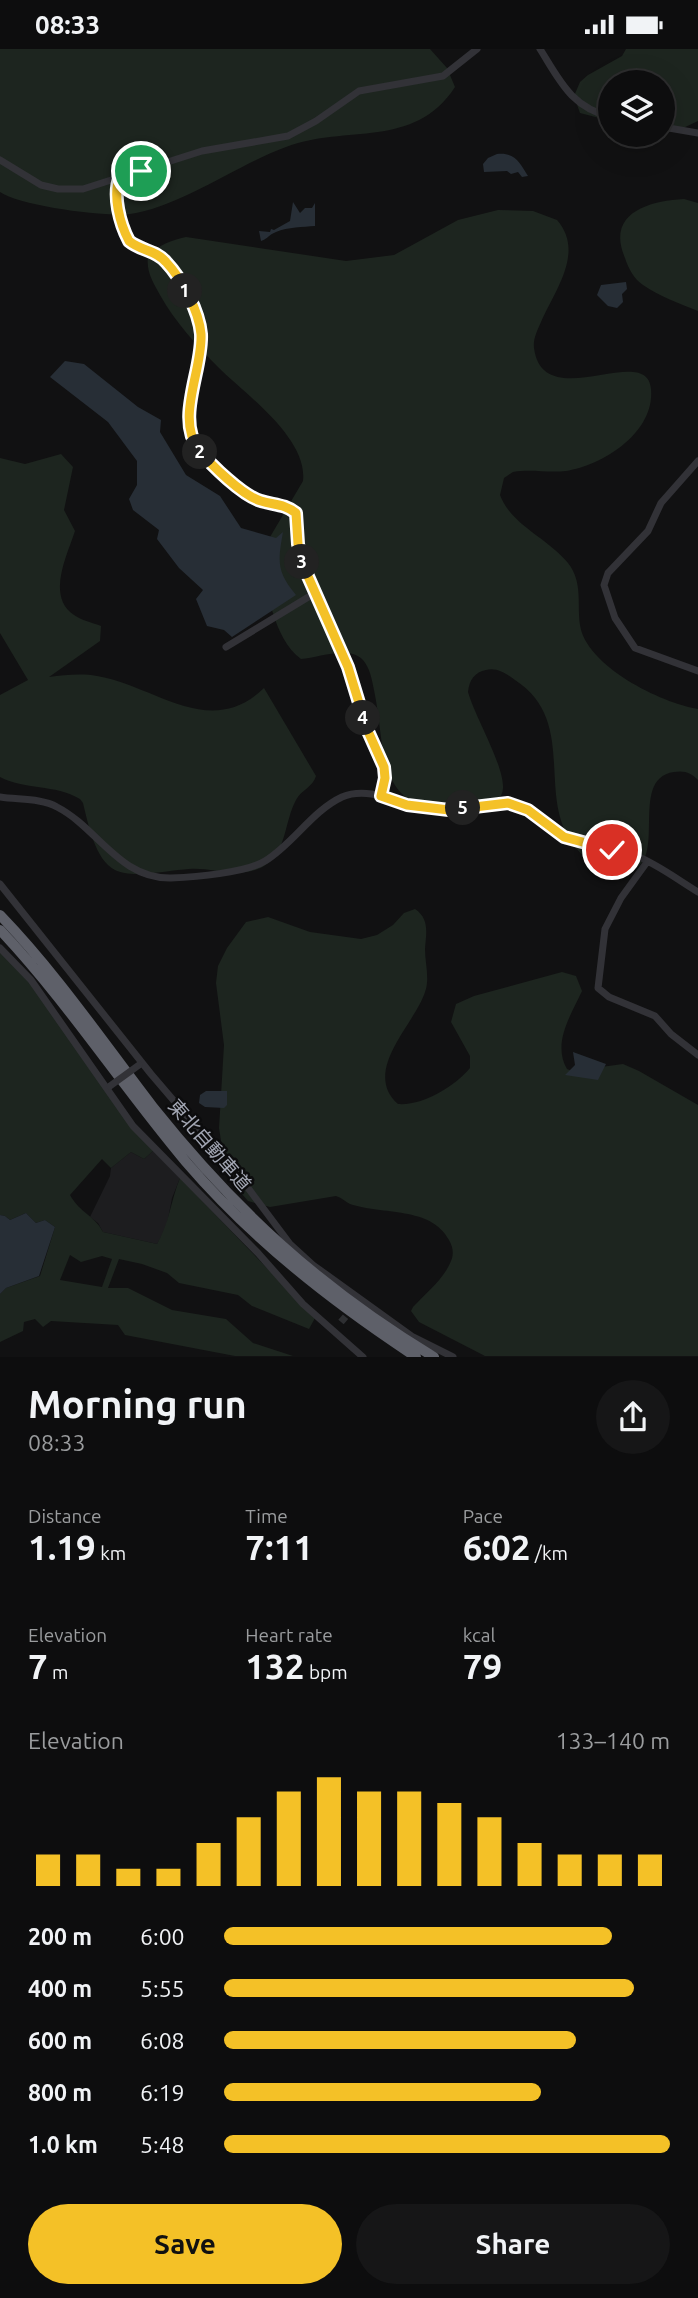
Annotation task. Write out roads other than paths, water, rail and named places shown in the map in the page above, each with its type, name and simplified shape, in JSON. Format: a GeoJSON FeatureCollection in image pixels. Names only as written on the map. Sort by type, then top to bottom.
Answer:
{"type":"FeatureCollection","features":[{"type":"Feature","properties":{"kind":"highway","name":"東北自動車道"},"geometry":{"type":"LineString","coordinates":[[0,915],[45,966],[153,1107],[237,1203],[316,1277],[360,1309],[434,1356]]}},
{"type":"Feature","properties":{"kind":"highway","name":"東北自動車道"},"geometry":{"type":"LineString","coordinates":[[0,930],[63,1003],[146,1113],[230,1209],[310,1282],[344,1309],[416,1356]]}},
{"type":"Feature","properties":{"kind":"street"},"geometry":{"type":"LineString","coordinates":[[0,160],[41,185],[82,190],[202,151],[288,136],[316,121],[359,91],[443,76],[477,49]]}},
{"type":"Feature","properties":{"kind":"street"},"geometry":{"type":"LineString","coordinates":[[540,49],[562,85],[582,107],[598,113]]}},
{"type":"Feature","properties":{"kind":"street"},"geometry":{"type":"LineString","coordinates":[[675,129],[698,133]]}},
{"type":"Feature","properties":{"kind":"street"},"geometry":{"type":"LineString","coordinates":[[120,176],[117,190],[125,233],[135,246],[159,255],[167,263],[185,291],[200,327],[200,351],[190,419],[193,440],[212,464],[249,495],[259,501],[284,506],[296,513],[299,551],[348,667],[367,729],[384,767],[385,778],[381,796]]}},
{"type":"Feature","properties":{"kind":"street"},"geometry":{"type":"LineString","coordinates":[[698,461],[665,498],[648,531],[608,572],[604,585],[615,618],[635,647],[698,671]]}},
{"type":"Feature","properties":{"kind":"street"},"geometry":{"type":"LineString","coordinates":[[226,647],[315,593]]}},
{"type":"Feature","properties":{"kind":"street"},"geometry":{"type":"LineString","coordinates":[[0,797],[40,801],[56,806],[118,859],[155,877],[171,878],[251,867],[265,861],[341,798],[355,793],[381,796],[407,805],[449,810],[508,803],[528,810],[564,837],[634,855],[698,892]]}},
{"type":"Feature","properties":{"kind":"street"},"geometry":{"type":"LineString","coordinates":[[647,862],[621,898],[605,929],[598,988],[609,997],[655,1016],[671,1034],[698,1055]]}},
{"type":"Feature","properties":{"kind":"street"},"geometry":{"type":"LineString","coordinates":[[0,884],[140,1063],[245,1184],[290,1244],[359,1300],[413,1337],[453,1356]]}},
{"type":"Feature","properties":{"kind":"street"},"geometry":{"type":"LineString","coordinates":[[0,948],[31,980],[108,1086],[133,1126],[258,1253],[303,1304],[363,1356]]}},
{"type":"Feature","properties":{"kind":"street"},"geometry":{"type":"LineString","coordinates":[[108,1086],[140,1063]]}},
{"type":"Feature","properties":{"kind":"street"},"geometry":{"type":"LineString","coordinates":[[333,1328],[341,1322]]}},
{"type":"Feature","properties":{"kind":"tunnel"},"geometry":{"type":"LineString","coordinates":[[341,1322],[352,1309]]}}]}
